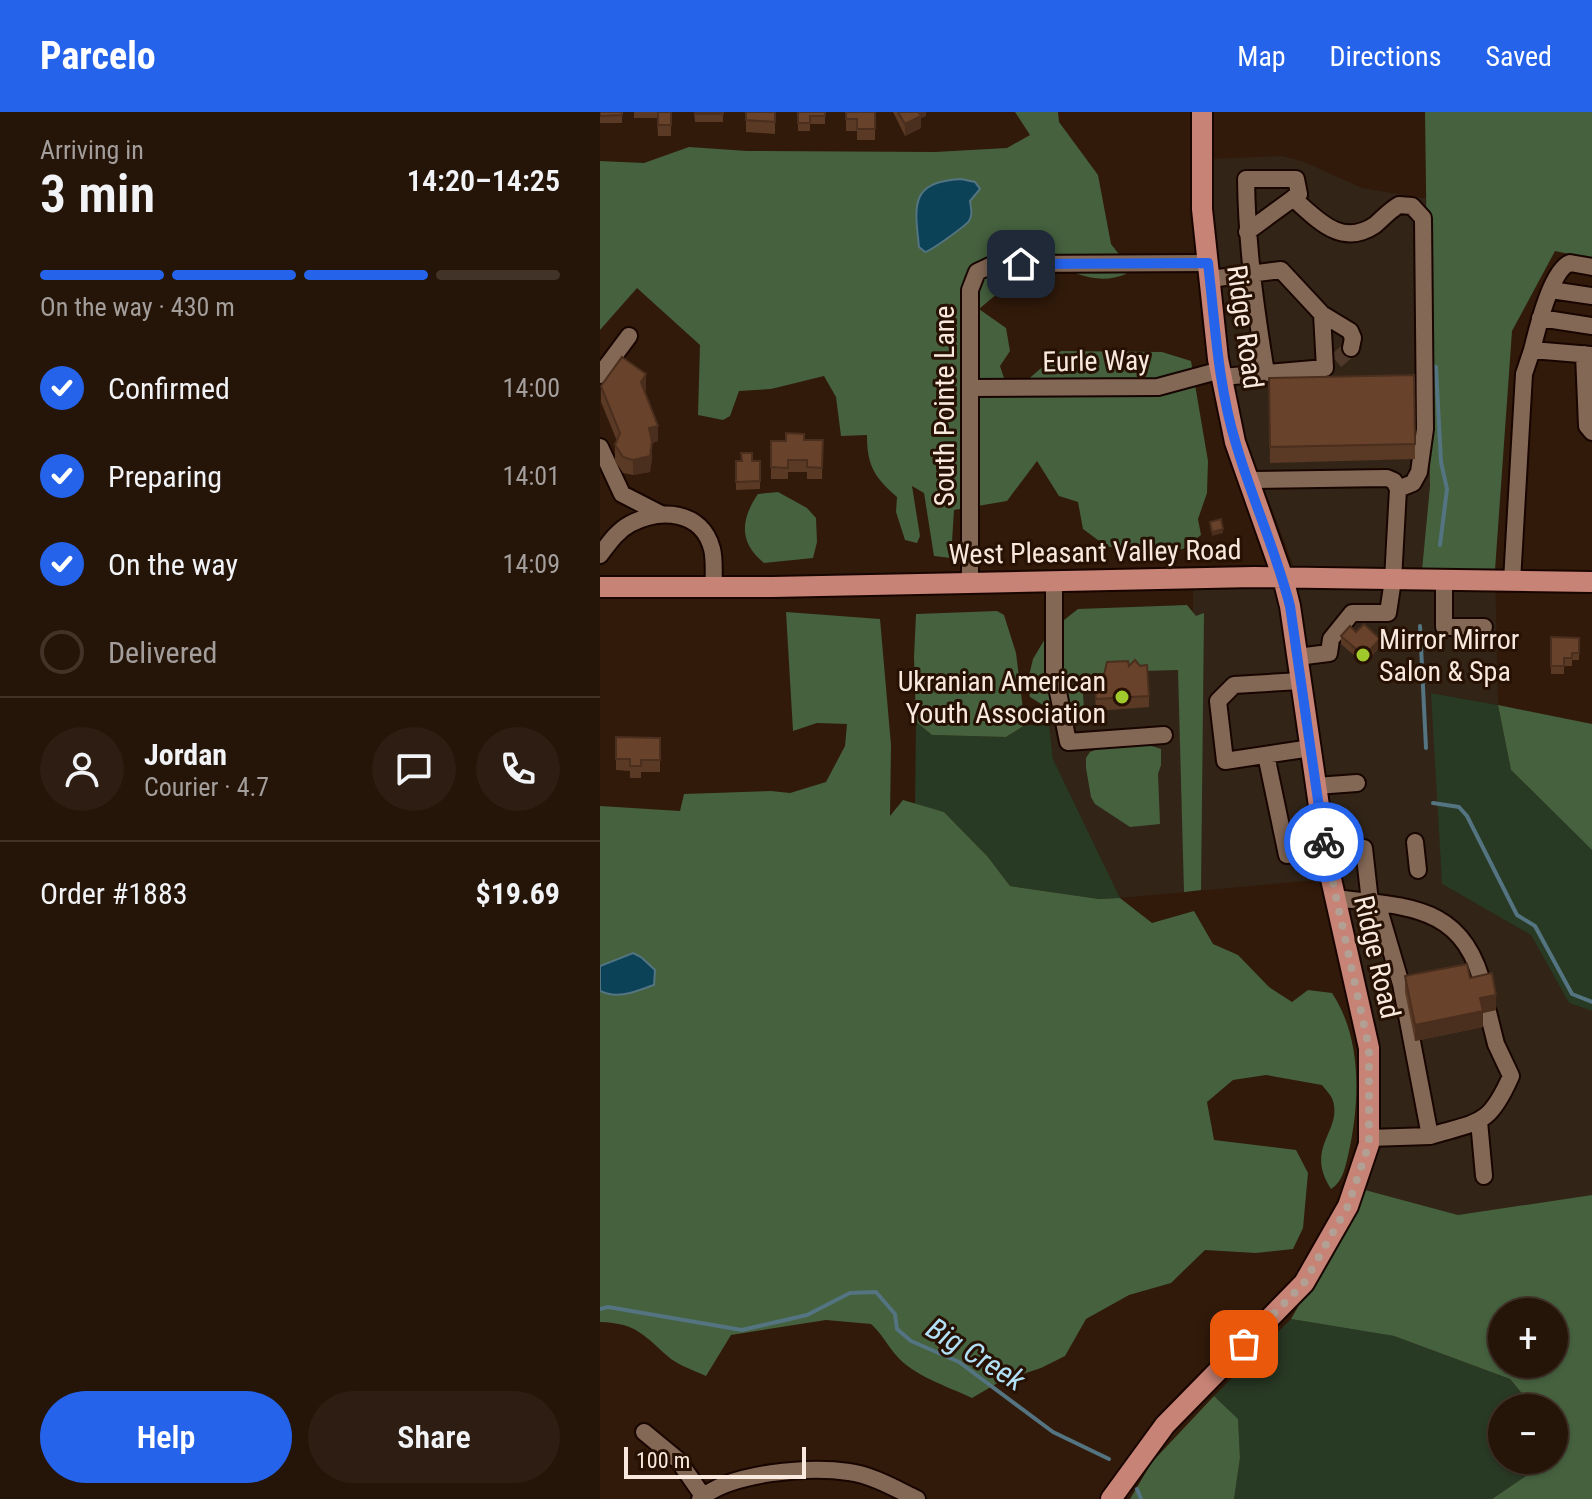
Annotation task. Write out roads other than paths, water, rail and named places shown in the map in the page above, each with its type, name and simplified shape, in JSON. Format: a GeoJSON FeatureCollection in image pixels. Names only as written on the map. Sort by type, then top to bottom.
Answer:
{"type":"FeatureCollection","features":[{"type":"Feature","properties":{"kind":"main road","name":"Ridge Road"},"geometry":{"type":"LineString","coordinates":[[1111,1499],[1165,1425],[1304,1283],[1348,1206],[1369,1138],[1369,1048],[1325,850],[1283,578],[1235,442],[1221,374],[1202,209],[1202,112]]}},
{"type":"Feature","properties":{"kind":"main road","name":"West Pleasant Valley Road"},"geometry":{"type":"LineString","coordinates":[[600,587],[1283,578],[1592,582]]}},
{"type":"Feature","properties":{"kind":"street"},"geometry":{"type":"LineString","coordinates":[[1247,232],[1299,194],[1296,179],[1246,179],[1247,232],[1250,274],[1266,373]]}},
{"type":"Feature","properties":{"kind":"street"},"geometry":{"type":"LineString","coordinates":[[1293,198],[1323,225],[1340,234],[1364,231],[1399,205],[1412,206],[1423,218],[1425,429],[1419,472],[1413,483],[1398,489]]}},
{"type":"Feature","properties":{"kind":"street"},"geometry":{"type":"LineString","coordinates":[[1512,581],[1524,374],[1540,318],[1564,265],[1570,263],[1592,267]]}},
{"type":"Feature","properties":{"kind":"street","name":"South Pointe Lane"},"geometry":{"type":"LineString","coordinates":[[970,582],[970,290],[977,272],[985,266],[1209,271]]}},
{"type":"Feature","properties":{"kind":"street"},"geometry":{"type":"LineString","coordinates":[[1209,271],[1250,274],[1281,270],[1322,314],[1350,331],[1353,338],[1351,348]]}},
{"type":"Feature","properties":{"kind":"street"},"geometry":{"type":"LineString","coordinates":[[1551,290],[1592,296]]}},
{"type":"Feature","properties":{"kind":"street","name":"Eurle Way"},"geometry":{"type":"LineString","coordinates":[[970,388],[1158,387],[1221,374],[1266,373],[1330,365],[1322,314]]}},
{"type":"Feature","properties":{"kind":"street"},"geometry":{"type":"LineString","coordinates":[[1540,318],[1592,326]]}},
{"type":"Feature","properties":{"kind":"street"},"geometry":{"type":"LineString","coordinates":[[600,375],[629,336]]}},
{"type":"Feature","properties":{"kind":"street"},"geometry":{"type":"LineString","coordinates":[[1532,350],[1588,354],[1587,426],[1592,432]]}},
{"type":"Feature","properties":{"kind":"street"},"geometry":{"type":"LineString","coordinates":[[600,447],[622,494],[616,533]]}},
{"type":"Feature","properties":{"kind":"street"},"geometry":{"type":"LineString","coordinates":[[1249,480],[1387,478],[1394,481],[1398,489],[1388,613],[1352,613],[1331,639],[1329,653],[1297,657]]}},
{"type":"Feature","properties":{"kind":"street"},"geometry":{"type":"LineString","coordinates":[[622,494],[661,514],[687,517],[701,531],[712,548],[714,587]]}},
{"type":"Feature","properties":{"kind":"street"},"geometry":{"type":"LineString","coordinates":[[600,555],[616,533],[631,523],[661,514]]}},
{"type":"Feature","properties":{"kind":"street"},"geometry":{"type":"LineString","coordinates":[[1444,580],[1444,627],[1484,627]]}},
{"type":"Feature","properties":{"kind":"street"},"geometry":{"type":"LineString","coordinates":[[1054,581],[1054,672],[1068,742],[1164,735]]}},
{"type":"Feature","properties":{"kind":"street"},"geometry":{"type":"LineString","coordinates":[[1301,681],[1234,685],[1218,701],[1225,761],[1311,748]]}},
{"type":"Feature","properties":{"kind":"street"},"geometry":{"type":"LineString","coordinates":[[1266,755],[1287,855],[1325,850]]}},
{"type":"Feature","properties":{"kind":"street"},"geometry":{"type":"LineString","coordinates":[[1316,786],[1357,783]]}},
{"type":"Feature","properties":{"kind":"street"},"geometry":{"type":"LineString","coordinates":[[1415,842],[1418,870]]}},
{"type":"Feature","properties":{"kind":"street"},"geometry":{"type":"LineString","coordinates":[[1364,848],[1370,902],[1381,916],[1401,984],[1430,1136]]}},
{"type":"Feature","properties":{"kind":"street"},"geometry":{"type":"LineString","coordinates":[[1335,898],[1418,910],[1442,920],[1456,933],[1475,963],[1484,990]]}},
{"type":"Feature","properties":{"kind":"street"},"geometry":{"type":"LineString","coordinates":[[1369,1138],[1430,1136],[1479,1121],[1496,1108],[1511,1076],[1496,1044],[1488,1012]]}},
{"type":"Feature","properties":{"kind":"street"},"geometry":{"type":"LineString","coordinates":[[1479,1121],[1484,1176]]}},
{"type":"Feature","properties":{"kind":"street"},"geometry":{"type":"LineString","coordinates":[[644,1432],[678,1460],[702,1497],[756,1476],[793,1470],[851,1472],[917,1499]]}},
{"type":"Feature","properties":{"kind":"water"},"geometry":{"type":"Polygon","coordinates":[[[961,179],[975,182],[980,189],[970,201],[970,219],[955,233],[925,252],[919,247],[917,232],[919,198],[924,190],[933,185],[961,179]]]}},
{"type":"Feature","properties":{"kind":"water"},"geometry":{"type":"Polygon","coordinates":[[[633,953],[655,970],[654,985],[620,995],[600,991],[600,966],[633,953]]]}},
{"type":"Feature","properties":{"kind":"waterway"},"geometry":{"type":"LineString","coordinates":[[1432,366],[1436,367],[1441,462],[1447,489],[1440,545]]}},
{"type":"Feature","properties":{"kind":"waterway"},"geometry":{"type":"LineString","coordinates":[[1420,626],[1426,748]]}},
{"type":"Feature","properties":{"kind":"waterway"},"geometry":{"type":"LineString","coordinates":[[1433,803],[1459,807],[1467,816],[1517,915],[1535,926],[1572,994],[1592,1002]]}},
{"type":"Feature","properties":{"kind":"waterway","name":"Big Creek"},"geometry":{"type":"LineString","coordinates":[[600,1309],[608,1307],[742,1330],[807,1315],[850,1293],[876,1292],[895,1314],[897,1329],[911,1341],[959,1362],[1053,1432],[1109,1459]]}},
{"type":"Feature","properties":{"kind":"waterway","name":"Big Creek"},"geometry":{"type":"LineString","coordinates":[[1137,1489],[1141,1499]]}},
{"type":"Feature","properties":{"kind":"tunnel"},"geometry":{"type":"LineString","coordinates":[[1336,361],[1351,348]]}},
{"type":"Feature","properties":{"kind":"place","name":"Mirror Mirror Salon & Spa"},"geometry":{"type":"Point","coordinates":[1363,655]}},
{"type":"Feature","properties":{"kind":"place","name":"Ukranian American Youth Association"},"geometry":{"type":"Point","coordinates":[1122,697]}}]}
